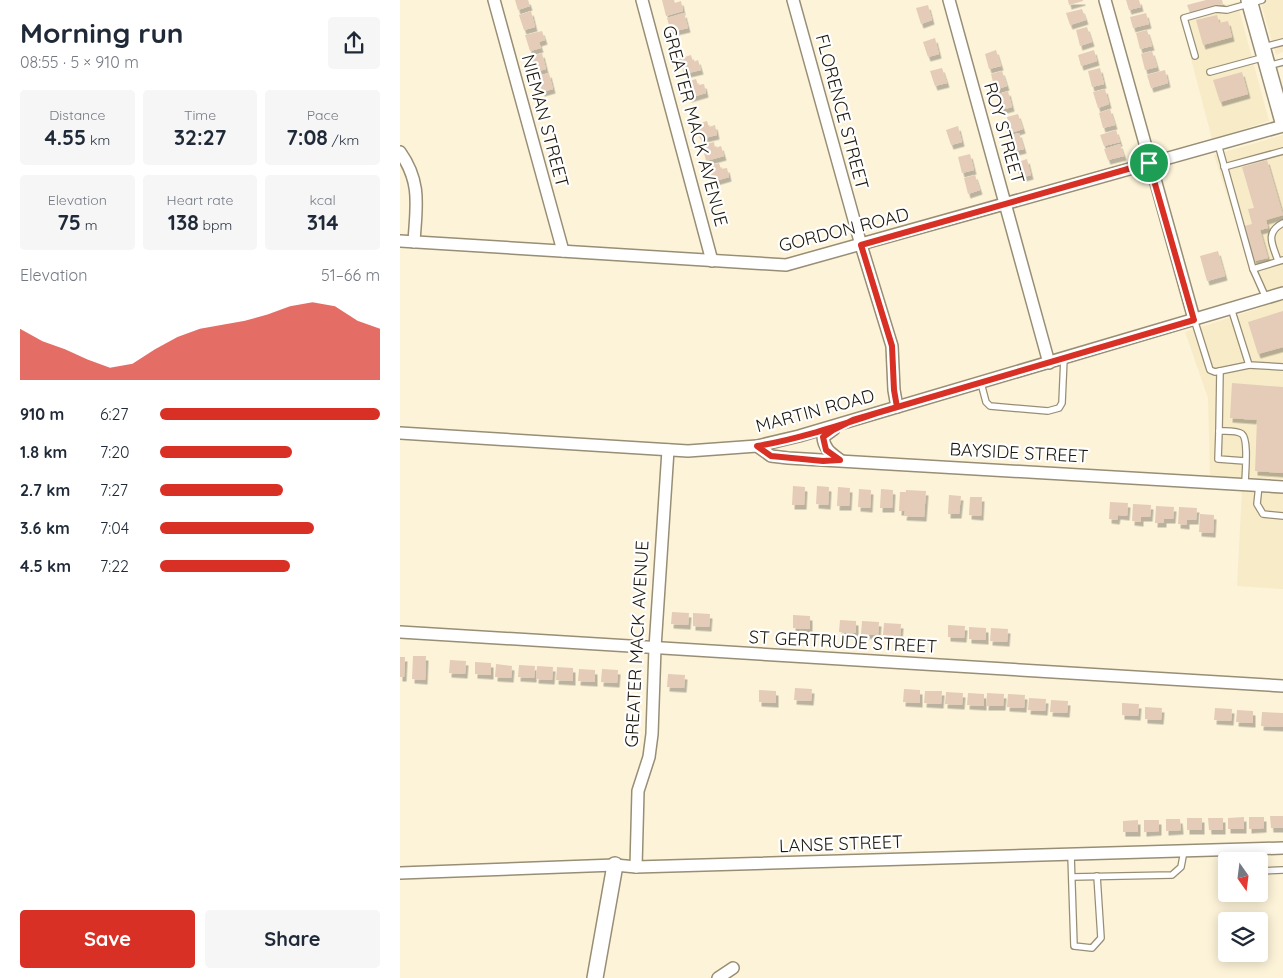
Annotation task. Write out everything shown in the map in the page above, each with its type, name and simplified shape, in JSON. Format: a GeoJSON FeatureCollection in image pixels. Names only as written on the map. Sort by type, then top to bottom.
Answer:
{"type":"FeatureCollection","features":[{"type":"Feature","properties":{"kind":"street","name":"NIEMAN STREET"},"geometry":{"type":"LineString","coordinates":[[494,0],[563,251]]}},
{"type":"Feature","properties":{"kind":"street","name":"GREATER MACK AVENUE"},"geometry":{"type":"LineString","coordinates":[[642,0],[712,261]]}},
{"type":"Feature","properties":{"kind":"street","name":"FLORENCE STREET"},"geometry":{"type":"LineString","coordinates":[[793,0],[861,245],[892,346],[894,390],[897,407]]}},
{"type":"Feature","properties":{"kind":"street","name":"ROY STREET"},"geometry":{"type":"LineString","coordinates":[[949,0],[1049,363]]}},
{"type":"Feature","properties":{"kind":"street"},"geometry":{"type":"LineString","coordinates":[[1105,0],[1194,320]]}},
{"type":"Feature","properties":{"kind":"street"},"geometry":{"type":"LineString","coordinates":[[1253,1],[1265,57],[1283,124]]}},
{"type":"Feature","properties":{"kind":"street","name":"GORDON ROAD"},"geometry":{"type":"LineString","coordinates":[[400,241],[786,265],[1218,144],[1283,124]]}},
{"type":"Feature","properties":{"kind":"street"},"geometry":{"type":"LineString","coordinates":[[400,152],[410,170],[416,187],[414,242]]}},
{"type":"Feature","properties":{"kind":"street","name":"MARTIN ROAD"},"geometry":{"type":"LineString","coordinates":[[400,433],[668,450],[709,450],[757,446],[800,436],[1283,293]]}},
{"type":"Feature","properties":{"kind":"street"},"geometry":{"type":"LineString","coordinates":[[840,460],[826,450],[823,437],[853,420]]}},
{"type":"Feature","properties":{"kind":"street","name":"BAYSIDE STREET"},"geometry":{"type":"LineString","coordinates":[[757,446],[771,456],[823,461],[840,460],[1283,487]]}},
{"type":"Feature","properties":{"kind":"street","name":"GREATER MACK AVENUE"},"geometry":{"type":"LineString","coordinates":[[636,867],[638,791],[649,757],[652,734],[668,450]]}},
{"type":"Feature","properties":{"kind":"street","name":"ST GERTRUDE STREET"},"geometry":{"type":"LineString","coordinates":[[400,632],[1283,686]]}},
{"type":"Feature","properties":{"kind":"street","name":"LANSE STREET"},"geometry":{"type":"LineString","coordinates":[[1258,852],[1283,848]]}},
{"type":"Feature","properties":{"kind":"street","name":"LANSE STREET"},"geometry":{"type":"LineString","coordinates":[[400,873],[615,865],[636,867],[1184,852],[1218,855]]}},
{"type":"Feature","properties":{"kind":"street"},"geometry":{"type":"LineString","coordinates":[[595,978],[615,865]]}},
{"type":"Feature","properties":{"kind":"street"},"geometry":{"type":"LineString","coordinates":[[718,978],[733,968]]}},
{"type":"Feature","properties":{"kind":"lane"},"geometry":{"type":"LineString","coordinates":[[1194,56],[1184,18],[1216,9],[1227,10],[1253,1]]}},
{"type":"Feature","properties":{"kind":"lane"},"geometry":{"type":"LineString","coordinates":[[1210,72],[1265,57],[1283,42]]}},
{"type":"Feature","properties":{"kind":"lane"},"geometry":{"type":"LineString","coordinates":[[1265,57],[1283,62]]}},
{"type":"Feature","properties":{"kind":"lane"},"geometry":{"type":"LineString","coordinates":[[1218,144],[1253,269],[1266,298]]}},
{"type":"Feature","properties":{"kind":"lane"},"geometry":{"type":"LineString","coordinates":[[1224,167],[1283,151]]}},
{"type":"Feature","properties":{"kind":"lane"},"geometry":{"type":"LineString","coordinates":[[1253,269],[1281,261],[1271,235],[1272,230],[1283,223]]}},
{"type":"Feature","properties":{"kind":"lane"},"geometry":{"type":"LineString","coordinates":[[1231,308],[1249,365]]}},
{"type":"Feature","properties":{"kind":"lane"},"geometry":{"type":"LineString","coordinates":[[1194,320],[1210,370],[1215,372],[1249,365],[1283,367]]}},
{"type":"Feature","properties":{"kind":"lane"},"geometry":{"type":"LineString","coordinates":[[982,382],[986,402],[990,406],[1048,411],[1059,408],[1062,402],[1064,358]]}},
{"type":"Feature","properties":{"kind":"lane"},"geometry":{"type":"LineString","coordinates":[[1220,371],[1218,460],[1245,461]]}},
{"type":"Feature","properties":{"kind":"lane"},"geometry":{"type":"LineString","coordinates":[[1219,431],[1239,432],[1243,434],[1246,440],[1245,484]]}},
{"type":"Feature","properties":{"kind":"lane"},"geometry":{"type":"LineString","coordinates":[[1259,485],[1256,504],[1263,514],[1283,516]]}},
{"type":"Feature","properties":{"kind":"lane"},"geometry":{"type":"LineString","coordinates":[[1072,876],[1172,875],[1181,867],[1184,852]]}},
{"type":"Feature","properties":{"kind":"lane"},"geometry":{"type":"LineString","coordinates":[[1071,855],[1074,946],[1092,948],[1101,938],[1097,876]]}},
{"type":"Feature","properties":{"kind":"lane"},"geometry":{"type":"LineString","coordinates":[[1268,870],[1283,870]]}},
{"type":"Feature","properties":{"kind":"shaded area"},"geometry":{"type":"Polygon","coordinates":[[[1260,0],[1283,0],[1283,52],[1276,55],[1260,0]]]}},
{"type":"Feature","properties":{"kind":"shaded area"},"geometry":{"type":"Polygon","coordinates":[[[1237,2],[1269,121],[1212,139],[1180,17],[1237,2]]]}},
{"type":"Feature","properties":{"kind":"shaded area"},"geometry":{"type":"Polygon","coordinates":[[[1283,135],[1283,479],[1210,476],[1208,398],[1185,332],[1263,307],[1214,155],[1283,135]]]}},
{"type":"Feature","properties":{"kind":"shaded area"},"geometry":{"type":"Polygon","coordinates":[[[1242,490],[1283,493],[1283,589],[1237,586],[1242,490]]]}},
{"type":"Feature","properties":{"kind":"building"},"geometry":{"type":"Polygon","coordinates":[[[515,0],[528,0],[530,6],[518,10],[515,0]]]}},
{"type":"Feature","properties":{"kind":"building"},"geometry":{"type":"Polygon","coordinates":[[[662,0],[674,0],[675,3],[681,1],[683,11],[666,16],[662,0]]]}},
{"type":"Feature","properties":{"kind":"building"},"geometry":{"type":"Polygon","coordinates":[[[1068,0],[1083,0],[1083,1],[1069,5],[1068,0]]]}},
{"type":"Feature","properties":{"kind":"building"},"geometry":{"type":"Polygon","coordinates":[[[1126,0],[1139,0],[1141,7],[1129,10],[1126,0]]]}},
{"type":"Feature","properties":{"kind":"building"},"geometry":{"type":"Polygon","coordinates":[[[1206,0],[1222,0],[1223,4],[1190,13],[1187,5],[1206,0]]]}},
{"type":"Feature","properties":{"kind":"building"},"geometry":{"type":"Polygon","coordinates":[[[928,5],[932,20],[921,24],[916,8],[928,5]]]}},
{"type":"Feature","properties":{"kind":"building"},"geometry":{"type":"Polygon","coordinates":[[[1082,9],[1086,20],[1070,25],[1066,13],[1082,9]]]}},
{"type":"Feature","properties":{"kind":"building"},"geometry":{"type":"Polygon","coordinates":[[[531,11],[535,27],[524,30],[519,15],[531,11]]]}},
{"type":"Feature","properties":{"kind":"building"},"geometry":{"type":"Polygon","coordinates":[[[684,13],[688,28],[671,32],[667,18],[684,13]]]}},
{"type":"Feature","properties":{"kind":"building"},"geometry":{"type":"Polygon","coordinates":[[[1146,13],[1149,24],[1133,28],[1130,17],[1146,13]]]}},
{"type":"Feature","properties":{"kind":"building"},"geometry":{"type":"Polygon","coordinates":[[[1217,15],[1219,23],[1228,21],[1232,37],[1203,45],[1196,20],[1217,15]]]}},
{"type":"Feature","properties":{"kind":"building"},"geometry":{"type":"Polygon","coordinates":[[[1087,27],[1092,42],[1080,46],[1076,30],[1087,27]]]}},
{"type":"Feature","properties":{"kind":"building"},"geometry":{"type":"Polygon","coordinates":[[[1147,30],[1152,46],[1140,49],[1136,33],[1147,30]]]}},
{"type":"Feature","properties":{"kind":"building"},"geometry":{"type":"Polygon","coordinates":[[[542,31],[545,40],[539,42],[541,48],[530,51],[525,35],[542,31]]]}},
{"type":"Feature","properties":{"kind":"building"},"geometry":{"type":"Polygon","coordinates":[[[935,38],[939,54],[928,57],[923,42],[935,38]]]}},
{"type":"Feature","properties":{"kind":"building"},"geometry":{"type":"Polygon","coordinates":[[[996,50],[1001,66],[989,69],[985,54],[996,50]]]}},
{"type":"Feature","properties":{"kind":"building"},"geometry":{"type":"Polygon","coordinates":[[[1094,50],[1097,61],[1081,66],[1078,55],[1094,50]]]}},
{"type":"Feature","properties":{"kind":"building"},"geometry":{"type":"Polygon","coordinates":[[[1152,51],[1157,67],[1145,70],[1141,54],[1152,51]]]}},
{"type":"Feature","properties":{"kind":"building"},"geometry":{"type":"Polygon","coordinates":[[[542,53],[546,69],[535,72],[530,57],[542,53]]]}},
{"type":"Feature","properties":{"kind":"building"},"geometry":{"type":"Polygon","coordinates":[[[691,55],[693,62],[698,60],[701,70],[684,74],[679,59],[691,55]]]}},
{"type":"Feature","properties":{"kind":"building"},"geometry":{"type":"Polygon","coordinates":[[[942,68],[947,83],[935,86],[930,71],[942,68]]]}},
{"type":"Feature","properties":{"kind":"building"},"geometry":{"type":"Polygon","coordinates":[[[1100,68],[1104,84],[1092,87],[1088,71],[1100,68]]]}},
{"type":"Feature","properties":{"kind":"building"},"geometry":{"type":"Polygon","coordinates":[[[1165,70],[1168,83],[1151,88],[1147,75],[1165,70]]]}},
{"type":"Feature","properties":{"kind":"building"},"geometry":{"type":"Polygon","coordinates":[[[1002,71],[1007,86],[995,90],[991,74],[1002,71]]]}},
{"type":"Feature","properties":{"kind":"building"},"geometry":{"type":"Polygon","coordinates":[[[1242,72],[1248,94],[1220,102],[1213,80],[1242,72]]]}},
{"type":"Feature","properties":{"kind":"building"},"geometry":{"type":"Polygon","coordinates":[[[549,73],[553,89],[542,92],[537,76],[549,73]]]}},
{"type":"Feature","properties":{"kind":"building"},"geometry":{"type":"Polygon","coordinates":[[[696,79],[698,85],[704,84],[706,93],[689,98],[685,82],[696,79]]]}},
{"type":"Feature","properties":{"kind":"building"},"geometry":{"type":"Polygon","coordinates":[[[1105,89],[1109,104],[1098,108],[1093,92],[1105,89]]]}},
{"type":"Feature","properties":{"kind":"building"},"geometry":{"type":"Polygon","coordinates":[[[1008,91],[1012,107],[1001,110],[996,95],[1008,91]]]}},
{"type":"Feature","properties":{"kind":"building"},"geometry":{"type":"Polygon","coordinates":[[[1110,109],[1115,125],[1103,128],[1099,113],[1110,109]]]}},
{"type":"Feature","properties":{"kind":"building"},"geometry":{"type":"Polygon","coordinates":[[[1018,114],[1023,129],[1011,133],[1007,117],[1018,114]]]}},
{"type":"Feature","properties":{"kind":"building"},"geometry":{"type":"Polygon","coordinates":[[[707,121],[709,127],[715,125],[717,135],[700,139],[696,124],[707,121]]]}},
{"type":"Feature","properties":{"kind":"building"},"geometry":{"type":"Polygon","coordinates":[[[958,126],[962,142],[951,145],[946,130],[958,126]]]}},
{"type":"Feature","properties":{"kind":"building"},"geometry":{"type":"Polygon","coordinates":[[[1116,130],[1120,142],[1104,146],[1100,135],[1116,130]]]}},
{"type":"Feature","properties":{"kind":"building"},"geometry":{"type":"Polygon","coordinates":[[[1019,133],[1024,149],[1012,152],[1008,136],[1019,133]]]}},
{"type":"Feature","properties":{"kind":"building"},"geometry":{"type":"Polygon","coordinates":[[[714,142],[715,148],[721,146],[724,156],[706,161],[702,145],[714,142]]]}},
{"type":"Feature","properties":{"kind":"building"},"geometry":{"type":"Polygon","coordinates":[[[1120,144],[1124,156],[1108,160],[1104,149],[1120,144]]]}},
{"type":"Feature","properties":{"kind":"building"},"geometry":{"type":"Polygon","coordinates":[[[970,154],[974,170],[962,173],[958,157],[970,154]]]}},
{"type":"Feature","properties":{"kind":"building"},"geometry":{"type":"Polygon","coordinates":[[[1027,159],[1031,175],[1020,178],[1015,163],[1027,159]]]}},
{"type":"Feature","properties":{"kind":"building"},"geometry":{"type":"Polygon","coordinates":[[[1267,160],[1283,215],[1266,220],[1268,228],[1260,230],[1268,258],[1254,261],[1244,226],[1252,224],[1248,209],[1254,208],[1242,167],[1267,160]]]}},
{"type":"Feature","properties":{"kind":"building"},"geometry":{"type":"Polygon","coordinates":[[[719,163],[721,169],[727,168],[729,177],[712,182],[708,166],[719,163]]]}},
{"type":"Feature","properties":{"kind":"building"},"geometry":{"type":"Polygon","coordinates":[[[975,175],[980,190],[968,194],[964,178],[975,175]]]}},
{"type":"Feature","properties":{"kind":"building"},"geometry":{"type":"Polygon","coordinates":[[[1218,251],[1225,276],[1207,281],[1200,256],[1218,251]]]}},
{"type":"Feature","properties":{"kind":"building"},"geometry":{"type":"Polygon","coordinates":[[[1283,311],[1283,347],[1258,354],[1248,322],[1283,311]]]}},
{"type":"Feature","properties":{"kind":"building"},"geometry":{"type":"Polygon","coordinates":[[[1232,383],[1283,387],[1283,473],[1255,471],[1257,420],[1230,418],[1232,383]]]}},
{"type":"Feature","properties":{"kind":"building"},"geometry":{"type":"Polygon","coordinates":[[[793,486],[805,487],[804,505],[792,505],[793,486]]]}},
{"type":"Feature","properties":{"kind":"building"},"geometry":{"type":"Polygon","coordinates":[[[817,486],[829,487],[828,505],[816,504],[817,486]]]}},
{"type":"Feature","properties":{"kind":"building"},"geometry":{"type":"Polygon","coordinates":[[[838,487],[850,488],[849,506],[837,506],[838,487]]]}},
{"type":"Feature","properties":{"kind":"building"},"geometry":{"type":"Polygon","coordinates":[[[859,489],[871,490],[870,508],[858,507],[859,489]]]}},
{"type":"Feature","properties":{"kind":"building"},"geometry":{"type":"Polygon","coordinates":[[[881,489],[893,490],[892,508],[880,508],[881,489]]]}},
{"type":"Feature","properties":{"kind":"building"},"geometry":{"type":"Polygon","coordinates":[[[906,490],[926,491],[924,517],[904,516],[905,511],[899,511],[900,492],[906,492],[906,490]]]}},
{"type":"Feature","properties":{"kind":"building"},"geometry":{"type":"Polygon","coordinates":[[[949,495],[961,496],[959,514],[948,514],[949,495]]]}},
{"type":"Feature","properties":{"kind":"building"},"geometry":{"type":"Polygon","coordinates":[[[970,497],[982,497],[981,516],[969,515],[970,497]]]}},
{"type":"Feature","properties":{"kind":"building"},"geometry":{"type":"Polygon","coordinates":[[[1110,502],[1128,503],[1127,516],[1118,515],[1117,520],[1109,519],[1110,502]]]}},
{"type":"Feature","properties":{"kind":"building"},"geometry":{"type":"Polygon","coordinates":[[[1133,504],[1151,505],[1150,517],[1141,517],[1141,522],[1132,521],[1133,504]]]}},
{"type":"Feature","properties":{"kind":"building"},"geometry":{"type":"Polygon","coordinates":[[[1156,506],[1174,507],[1173,519],[1164,519],[1164,523],[1155,523],[1156,506]]]}},
{"type":"Feature","properties":{"kind":"building"},"geometry":{"type":"Polygon","coordinates":[[[1179,507],[1197,508],[1196,520],[1187,520],[1187,525],[1178,524],[1179,507]]]}},
{"type":"Feature","properties":{"kind":"building"},"geometry":{"type":"Polygon","coordinates":[[[1200,514],[1214,515],[1213,533],[1199,532],[1200,514]]]}},
{"type":"Feature","properties":{"kind":"building"},"geometry":{"type":"Polygon","coordinates":[[[672,612],[689,613],[688,625],[671,624],[672,612]]]}},
{"type":"Feature","properties":{"kind":"building"},"geometry":{"type":"Polygon","coordinates":[[[693,613],[710,614],[709,627],[693,626],[693,613]]]}},
{"type":"Feature","properties":{"kind":"building"},"geometry":{"type":"Polygon","coordinates":[[[793,615],[810,616],[810,629],[793,628],[793,615]]]}},
{"type":"Feature","properties":{"kind":"building"},"geometry":{"type":"Polygon","coordinates":[[[840,620],[856,621],[856,633],[839,632],[840,620]]]}},
{"type":"Feature","properties":{"kind":"building"},"geometry":{"type":"Polygon","coordinates":[[[862,621],[879,622],[878,635],[861,634],[862,621]]]}},
{"type":"Feature","properties":{"kind":"building"},"geometry":{"type":"Polygon","coordinates":[[[884,623],[901,624],[900,636],[883,635],[884,623]]]}},
{"type":"Feature","properties":{"kind":"building"},"geometry":{"type":"Polygon","coordinates":[[[948,625],[965,626],[964,638],[948,637],[948,625]]]}},
{"type":"Feature","properties":{"kind":"building"},"geometry":{"type":"Polygon","coordinates":[[[969,627],[986,628],[986,640],[969,639],[969,627]]]}},
{"type":"Feature","properties":{"kind":"building"},"geometry":{"type":"Polygon","coordinates":[[[991,628],[1008,629],[1007,642],[990,641],[991,628]]]}},
{"type":"Feature","properties":{"kind":"building"},"geometry":{"type":"Polygon","coordinates":[[[413,656],[426,656],[425,680],[412,679],[413,656]]]}},
{"type":"Feature","properties":{"kind":"building"},"geometry":{"type":"Polygon","coordinates":[[[400,657],[405,657],[404,677],[400,677],[400,657]]]}},
{"type":"Feature","properties":{"kind":"building"},"geometry":{"type":"Polygon","coordinates":[[[450,660],[466,661],[465,674],[449,673],[450,660]]]}},
{"type":"Feature","properties":{"kind":"building"},"geometry":{"type":"Polygon","coordinates":[[[475,662],[491,663],[491,675],[475,674],[475,662]]]}},
{"type":"Feature","properties":{"kind":"building"},"geometry":{"type":"Polygon","coordinates":[[[496,664],[512,666],[511,678],[495,677],[496,664]]]}},
{"type":"Feature","properties":{"kind":"building"},"geometry":{"type":"Polygon","coordinates":[[[519,665],[535,666],[534,678],[518,677],[519,665]]]}},
{"type":"Feature","properties":{"kind":"building"},"geometry":{"type":"Polygon","coordinates":[[[537,666],[553,667],[552,680],[536,679],[537,666]]]}},
{"type":"Feature","properties":{"kind":"building"},"geometry":{"type":"Polygon","coordinates":[[[557,667],[573,668],[573,681],[556,680],[557,667]]]}},
{"type":"Feature","properties":{"kind":"building"},"geometry":{"type":"Polygon","coordinates":[[[579,669],[595,670],[595,682],[578,681],[579,669]]]}},
{"type":"Feature","properties":{"kind":"building"},"geometry":{"type":"Polygon","coordinates":[[[602,669],[618,670],[617,683],[601,682],[602,669]]]}},
{"type":"Feature","properties":{"kind":"building"},"geometry":{"type":"Polygon","coordinates":[[[668,674],[685,675],[684,688],[667,687],[668,674]]]}},
{"type":"Feature","properties":{"kind":"building"},"geometry":{"type":"Polygon","coordinates":[[[795,688],[812,689],[811,701],[794,700],[795,688]]]}},
{"type":"Feature","properties":{"kind":"building"},"geometry":{"type":"Polygon","coordinates":[[[904,689],[920,690],[920,703],[903,702],[904,689]]]}},
{"type":"Feature","properties":{"kind":"building"},"geometry":{"type":"Polygon","coordinates":[[[759,690],[776,691],[776,703],[759,702],[759,690]]]}},
{"type":"Feature","properties":{"kind":"building"},"geometry":{"type":"Polygon","coordinates":[[[925,691],[942,691],[941,704],[924,703],[925,691]]]}},
{"type":"Feature","properties":{"kind":"building"},"geometry":{"type":"Polygon","coordinates":[[[946,692],[963,693],[962,705],[945,704],[946,692]]]}},
{"type":"Feature","properties":{"kind":"building"},"geometry":{"type":"Polygon","coordinates":[[[968,693],[984,694],[984,706],[967,705],[968,693]]]}},
{"type":"Feature","properties":{"kind":"building"},"geometry":{"type":"Polygon","coordinates":[[[987,693],[1004,694],[1003,706],[986,706],[987,693]]]}},
{"type":"Feature","properties":{"kind":"building"},"geometry":{"type":"Polygon","coordinates":[[[1008,694],[1025,695],[1024,708],[1007,707],[1008,694]]]}},
{"type":"Feature","properties":{"kind":"building"},"geometry":{"type":"Polygon","coordinates":[[[1029,698],[1046,699],[1045,711],[1028,710],[1029,698]]]}},
{"type":"Feature","properties":{"kind":"building"},"geometry":{"type":"Polygon","coordinates":[[[1051,700],[1068,701],[1067,713],[1050,712],[1051,700]]]}},
{"type":"Feature","properties":{"kind":"building"},"geometry":{"type":"Polygon","coordinates":[[[1122,703],[1139,704],[1138,716],[1122,715],[1122,703]]]}},
{"type":"Feature","properties":{"kind":"building"},"geometry":{"type":"Polygon","coordinates":[[[1145,707],[1162,708],[1161,720],[1145,719],[1145,707]]]}},
{"type":"Feature","properties":{"kind":"building"},"geometry":{"type":"Polygon","coordinates":[[[1215,708],[1232,709],[1231,721],[1214,720],[1215,708]]]}},
{"type":"Feature","properties":{"kind":"building"},"geometry":{"type":"Polygon","coordinates":[[[1237,710],[1253,711],[1253,723],[1236,722],[1237,710]]]}},
{"type":"Feature","properties":{"kind":"building"},"geometry":{"type":"Polygon","coordinates":[[[1262,712],[1283,713],[1283,727],[1261,726],[1262,712]]]}},
{"type":"Feature","properties":{"kind":"building"},"geometry":{"type":"Polygon","coordinates":[[[1270,816],[1283,816],[1283,828],[1271,828],[1270,816]]]}},
{"type":"Feature","properties":{"kind":"building"},"geometry":{"type":"Polygon","coordinates":[[[1244,817],[1244,829],[1228,829],[1228,818],[1244,817]]]}},
{"type":"Feature","properties":{"kind":"building"},"geometry":{"type":"Polygon","coordinates":[[[1249,817],[1264,817],[1264,828],[1249,829],[1249,817]]]}},
{"type":"Feature","properties":{"kind":"building"},"geometry":{"type":"Polygon","coordinates":[[[1187,818],[1202,818],[1202,830],[1187,830],[1187,818]]]}},
{"type":"Feature","properties":{"kind":"building"},"geometry":{"type":"Polygon","coordinates":[[[1208,818],[1223,818],[1223,830],[1209,830],[1208,818]]]}},
{"type":"Feature","properties":{"kind":"building"},"geometry":{"type":"Polygon","coordinates":[[[1166,819],[1180,819],[1181,830],[1166,831],[1166,819]]]}},
{"type":"Feature","properties":{"kind":"building"},"geometry":{"type":"Polygon","coordinates":[[[1138,820],[1138,832],[1123,832],[1123,821],[1138,820]]]}},
{"type":"Feature","properties":{"kind":"building"},"geometry":{"type":"Polygon","coordinates":[[[1144,820],[1159,820],[1159,831],[1144,832],[1144,820]]]}},
{"type":"Feature","properties":{"kind":"route"},"geometry":{"type":"LineString","coordinates":[[1149,163],[861,245],[892,346],[894,390],[897,407],[853,420],[800,436],[779,442],[757,446],[771,456],[823,461],[840,460],[826,450],[823,437],[827,433],[853,420],[1194,320],[1149,163]]}}]}
